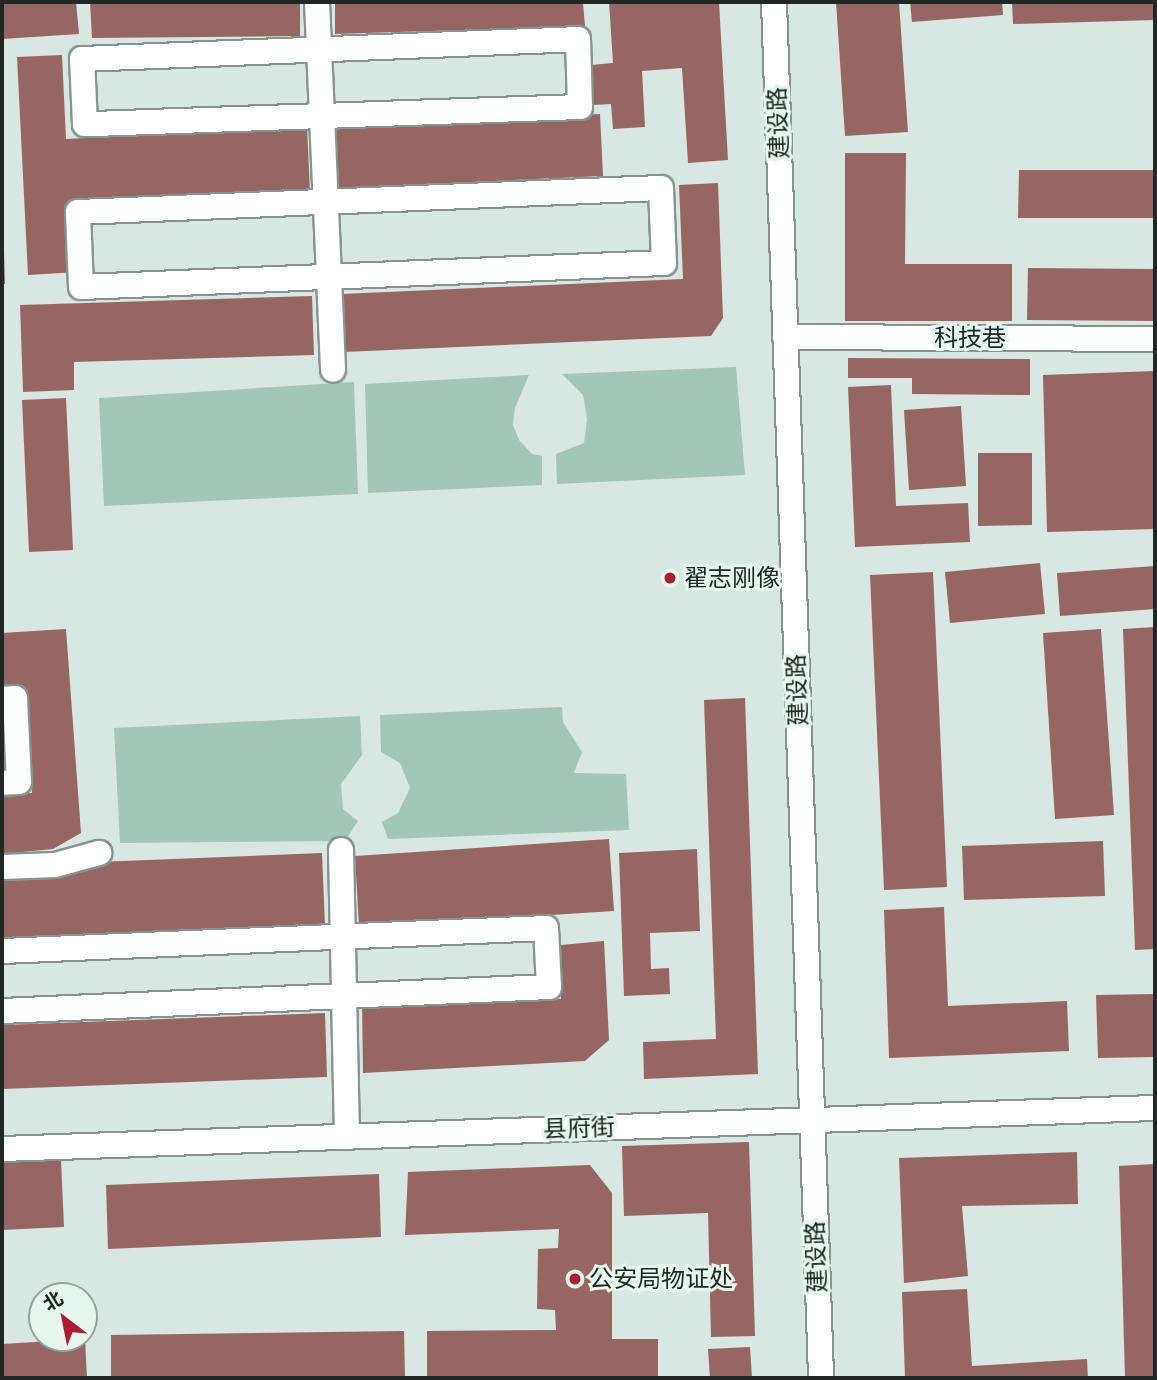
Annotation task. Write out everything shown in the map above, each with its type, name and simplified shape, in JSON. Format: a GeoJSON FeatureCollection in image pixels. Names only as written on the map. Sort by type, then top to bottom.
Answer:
{"type":"FeatureCollection","features":[{"type":"Feature","properties":{"kind":"street"},"geometry":{"type":"LineString","coordinates":[[317,2],[332,370]]}},
{"type":"Feature","properties":{"kind":"street","name":"建设路"},"geometry":{"type":"LineString","coordinates":[[774,2],[821,1378]]}},
{"type":"Feature","properties":{"kind":"street"},"geometry":{"type":"LineString","coordinates":[[578,39],[580,107],[85,124],[82,59],[319,48],[578,39]]}},
{"type":"Feature","properties":{"kind":"street"},"geometry":{"type":"LineString","coordinates":[[661,188],[664,264],[80,287],[78,212],[325,202],[661,188]]}},
{"type":"Feature","properties":{"kind":"street","name":"科技巷"},"geometry":{"type":"LineString","coordinates":[[785,337],[1155,338]]}},
{"type":"Feature","properties":{"kind":"street"},"geometry":{"type":"LineString","coordinates":[[2,699],[15,698],[19,782],[2,783]]}},
{"type":"Feature","properties":{"kind":"street"},"geometry":{"type":"LineString","coordinates":[[341,850],[347,1137]]}},
{"type":"Feature","properties":{"kind":"street"},"geometry":{"type":"LineString","coordinates":[[2,866],[55,865],[99,853]]}},
{"type":"Feature","properties":{"kind":"street"},"geometry":{"type":"LineString","coordinates":[[2,951],[546,928],[548,987],[2,1011]]}},
{"type":"Feature","properties":{"kind":"street","name":"县府街"},"geometry":{"type":"LineString","coordinates":[[2,1149],[1155,1108]]}},
{"type":"Feature","properties":{"kind":"green space"},"geometry":{"type":"Polygon","coordinates":[[[736,367],[745,475],[557,484],[556,454],[584,443],[587,419],[583,395],[562,374],[736,367]]]}},
{"type":"Feature","properties":{"kind":"green space"},"geometry":{"type":"Polygon","coordinates":[[[529,375],[515,408],[513,425],[519,440],[532,454],[542,456],[542,485],[368,493],[365,384],[529,375]]]}},
{"type":"Feature","properties":{"kind":"green space"},"geometry":{"type":"Polygon","coordinates":[[[354,382],[358,494],[104,506],[99,398],[354,382]]]}},
{"type":"Feature","properties":{"kind":"green space"},"geometry":{"type":"Polygon","coordinates":[[[562,707],[563,722],[582,752],[574,773],[626,774],[629,830],[388,839],[382,822],[398,813],[410,788],[400,763],[381,752],[380,715],[562,707]]]}},
{"type":"Feature","properties":{"kind":"green space"},"geometry":{"type":"Polygon","coordinates":[[[360,716],[362,755],[341,784],[343,809],[358,821],[345,841],[120,843],[114,728],[360,716]]]}},
{"type":"Feature","properties":{"kind":"building"},"geometry":{"type":"Polygon","coordinates":[[[2,2],[76,2],[79,34],[2,39],[2,2]]]}},
{"type":"Feature","properties":{"kind":"building"},"geometry":{"type":"Polygon","coordinates":[[[90,2],[300,2],[300,36],[92,38],[90,2]]]}},
{"type":"Feature","properties":{"kind":"building"},"geometry":{"type":"Polygon","coordinates":[[[335,2],[583,2],[585,26],[335,34],[335,2]]]}},
{"type":"Feature","properties":{"kind":"building"},"geometry":{"type":"Polygon","coordinates":[[[609,2],[719,2],[728,160],[688,163],[682,68],[642,71],[645,127],[613,129],[611,104],[593,105],[591,65],[613,63],[609,2]]]}},
{"type":"Feature","properties":{"kind":"building"},"geometry":{"type":"Polygon","coordinates":[[[836,2],[899,2],[908,132],[845,136],[836,2]]]}},
{"type":"Feature","properties":{"kind":"building"},"geometry":{"type":"Polygon","coordinates":[[[910,2],[1002,2],[1003,15],[912,22],[910,2]]]}},
{"type":"Feature","properties":{"kind":"building"},"geometry":{"type":"Polygon","coordinates":[[[1012,2],[1155,2],[1155,20],[1013,24],[1012,2]]]}},
{"type":"Feature","properties":{"kind":"building"},"geometry":{"type":"Polygon","coordinates":[[[62,55],[66,139],[307,126],[310,192],[73,205],[77,272],[28,275],[17,57],[62,55]]]}},
{"type":"Feature","properties":{"kind":"building"},"geometry":{"type":"Polygon","coordinates":[[[600,114],[603,176],[337,188],[334,125],[600,114]]]}},
{"type":"Feature","properties":{"kind":"building"},"geometry":{"type":"Polygon","coordinates":[[[845,153],[906,153],[905,264],[1012,264],[1012,321],[845,321],[845,153]]]}},
{"type":"Feature","properties":{"kind":"building"},"geometry":{"type":"Polygon","coordinates":[[[1019,170],[1155,170],[1155,218],[1018,218],[1019,170]]]}},
{"type":"Feature","properties":{"kind":"building"},"geometry":{"type":"Polygon","coordinates":[[[718,183],[723,318],[711,336],[344,352],[342,294],[683,279],[679,185],[718,183]]]}},
{"type":"Feature","properties":{"kind":"building"},"geometry":{"type":"Polygon","coordinates":[[[4,252],[5,284],[2,284],[4,252]]]}},
{"type":"Feature","properties":{"kind":"building"},"geometry":{"type":"Polygon","coordinates":[[[1028,268],[1155,269],[1155,321],[1027,320],[1028,268]]]}},
{"type":"Feature","properties":{"kind":"building"},"geometry":{"type":"Polygon","coordinates":[[[312,296],[314,355],[74,362],[74,390],[23,392],[20,305],[312,296]]]}},
{"type":"Feature","properties":{"kind":"building"},"geometry":{"type":"Polygon","coordinates":[[[848,358],[1030,359],[1030,395],[912,394],[912,378],[848,378],[848,358]]]}},
{"type":"Feature","properties":{"kind":"building"},"geometry":{"type":"Polygon","coordinates":[[[1155,371],[1155,529],[1047,532],[1043,375],[1155,371]]]}},
{"type":"Feature","properties":{"kind":"building"},"geometry":{"type":"Polygon","coordinates":[[[891,385],[896,506],[968,503],[970,542],[855,547],[848,387],[891,385]]]}},
{"type":"Feature","properties":{"kind":"building"},"geometry":{"type":"Polygon","coordinates":[[[66,398],[73,550],[29,552],[22,400],[66,398]]]}},
{"type":"Feature","properties":{"kind":"building"},"geometry":{"type":"Polygon","coordinates":[[[961,406],[966,486],[909,490],[904,410],[961,406]]]}},
{"type":"Feature","properties":{"kind":"building"},"geometry":{"type":"Polygon","coordinates":[[[978,453],[1032,453],[1032,525],[978,526],[978,453]]]}},
{"type":"Feature","properties":{"kind":"building"},"geometry":{"type":"Polygon","coordinates":[[[1040,563],[1045,614],[950,623],[945,572],[1040,563]]]}},
{"type":"Feature","properties":{"kind":"building"},"geometry":{"type":"Polygon","coordinates":[[[1155,566],[1155,609],[1060,616],[1057,573],[1155,566]]]}},
{"type":"Feature","properties":{"kind":"building"},"geometry":{"type":"Polygon","coordinates":[[[933,572],[947,887],[884,890],[870,575],[933,572]]]}},
{"type":"Feature","properties":{"kind":"building"},"geometry":{"type":"Polygon","coordinates":[[[1155,627],[1155,949],[1135,950],[1123,629],[1155,627]]]}},
{"type":"Feature","properties":{"kind":"building"},"geometry":{"type":"Polygon","coordinates":[[[66,629],[81,833],[53,849],[2,854],[2,794],[32,793],[26,690],[2,691],[2,633],[66,629]]]}},
{"type":"Feature","properties":{"kind":"building"},"geometry":{"type":"Polygon","coordinates":[[[1101,629],[1114,815],[1055,819],[1043,633],[1101,629]]]}},
{"type":"Feature","properties":{"kind":"building"},"geometry":{"type":"Polygon","coordinates":[[[745,698],[758,1074],[644,1079],[643,1042],[716,1039],[704,700],[745,698]]]}},
{"type":"Feature","properties":{"kind":"building"},"geometry":{"type":"Polygon","coordinates":[[[609,839],[614,911],[359,927],[355,856],[609,839]]]}},
{"type":"Feature","properties":{"kind":"building"},"geometry":{"type":"Polygon","coordinates":[[[1103,841],[1105,896],[964,900],[962,846],[1103,841]]]}},
{"type":"Feature","properties":{"kind":"building"},"geometry":{"type":"Polygon","coordinates":[[[697,849],[700,931],[650,933],[651,969],[669,968],[670,994],[624,996],[619,853],[697,849]]]}},
{"type":"Feature","properties":{"kind":"building"},"geometry":{"type":"Polygon","coordinates":[[[322,853],[325,926],[2,938],[2,878],[73,875],[72,863],[322,853]]]}},
{"type":"Feature","properties":{"kind":"building"},"geometry":{"type":"Polygon","coordinates":[[[944,907],[948,1006],[1067,1001],[1069,1051],[889,1058],[884,910],[944,907]]]}},
{"type":"Feature","properties":{"kind":"building"},"geometry":{"type":"Polygon","coordinates":[[[604,941],[609,1040],[585,1061],[363,1073],[362,1002],[561,999],[561,945],[604,941]]]}},
{"type":"Feature","properties":{"kind":"building"},"geometry":{"type":"Polygon","coordinates":[[[1155,994],[1155,1057],[1098,1058],[1096,995],[1155,994]]]}},
{"type":"Feature","properties":{"kind":"building"},"geometry":{"type":"Polygon","coordinates":[[[325,1013],[327,1077],[2,1089],[2,1025],[325,1013]]]}},
{"type":"Feature","properties":{"kind":"building"},"geometry":{"type":"Polygon","coordinates":[[[749,1142],[755,1336],[711,1337],[708,1213],[624,1216],[622,1146],[749,1142]]]}},
{"type":"Feature","properties":{"kind":"building"},"geometry":{"type":"Polygon","coordinates":[[[1077,1152],[1078,1204],[962,1206],[968,1276],[904,1283],[899,1158],[1077,1152]]]}},
{"type":"Feature","properties":{"kind":"building"},"geometry":{"type":"Polygon","coordinates":[[[61,1160],[64,1227],[2,1230],[2,1163],[61,1160]]]}},
{"type":"Feature","properties":{"kind":"building"},"geometry":{"type":"Polygon","coordinates":[[[1155,1164],[1155,1378],[1125,1378],[1119,1166],[1155,1164]]]}},
{"type":"Feature","properties":{"kind":"building","name":"公安局物证处"},"geometry":{"type":"Polygon","coordinates":[[[590,1165],[612,1193],[612,1339],[658,1339],[658,1378],[427,1378],[427,1331],[556,1330],[555,1310],[537,1309],[538,1249],[558,1248],[559,1229],[405,1235],[408,1172],[590,1165]]]}},
{"type":"Feature","properties":{"kind":"building"},"geometry":{"type":"Polygon","coordinates":[[[379,1174],[381,1237],[108,1249],[106,1185],[379,1174]]]}},
{"type":"Feature","properties":{"kind":"building"},"geometry":{"type":"Polygon","coordinates":[[[967,1289],[972,1366],[1087,1359],[1088,1378],[905,1378],[902,1292],[967,1289]]]}},
{"type":"Feature","properties":{"kind":"building"},"geometry":{"type":"Polygon","coordinates":[[[404,1331],[405,1378],[111,1378],[111,1335],[404,1331]]]}},
{"type":"Feature","properties":{"kind":"building"},"geometry":{"type":"Polygon","coordinates":[[[28,1342],[28,1352],[86,1352],[87,1378],[2,1378],[2,1344],[28,1342]]]}},
{"type":"Feature","properties":{"kind":"building"},"geometry":{"type":"Polygon","coordinates":[[[750,1347],[752,1378],[710,1378],[708,1349],[750,1347]]]}},
{"type":"Feature","properties":{"kind":"place","name":"翟志刚像"},"geometry":{"type":"Point","coordinates":[670,578]}},
{"type":"Feature","properties":{"kind":"place","name":"公安局物证处"},"geometry":{"type":"Point","coordinates":[575,1279]}}]}
